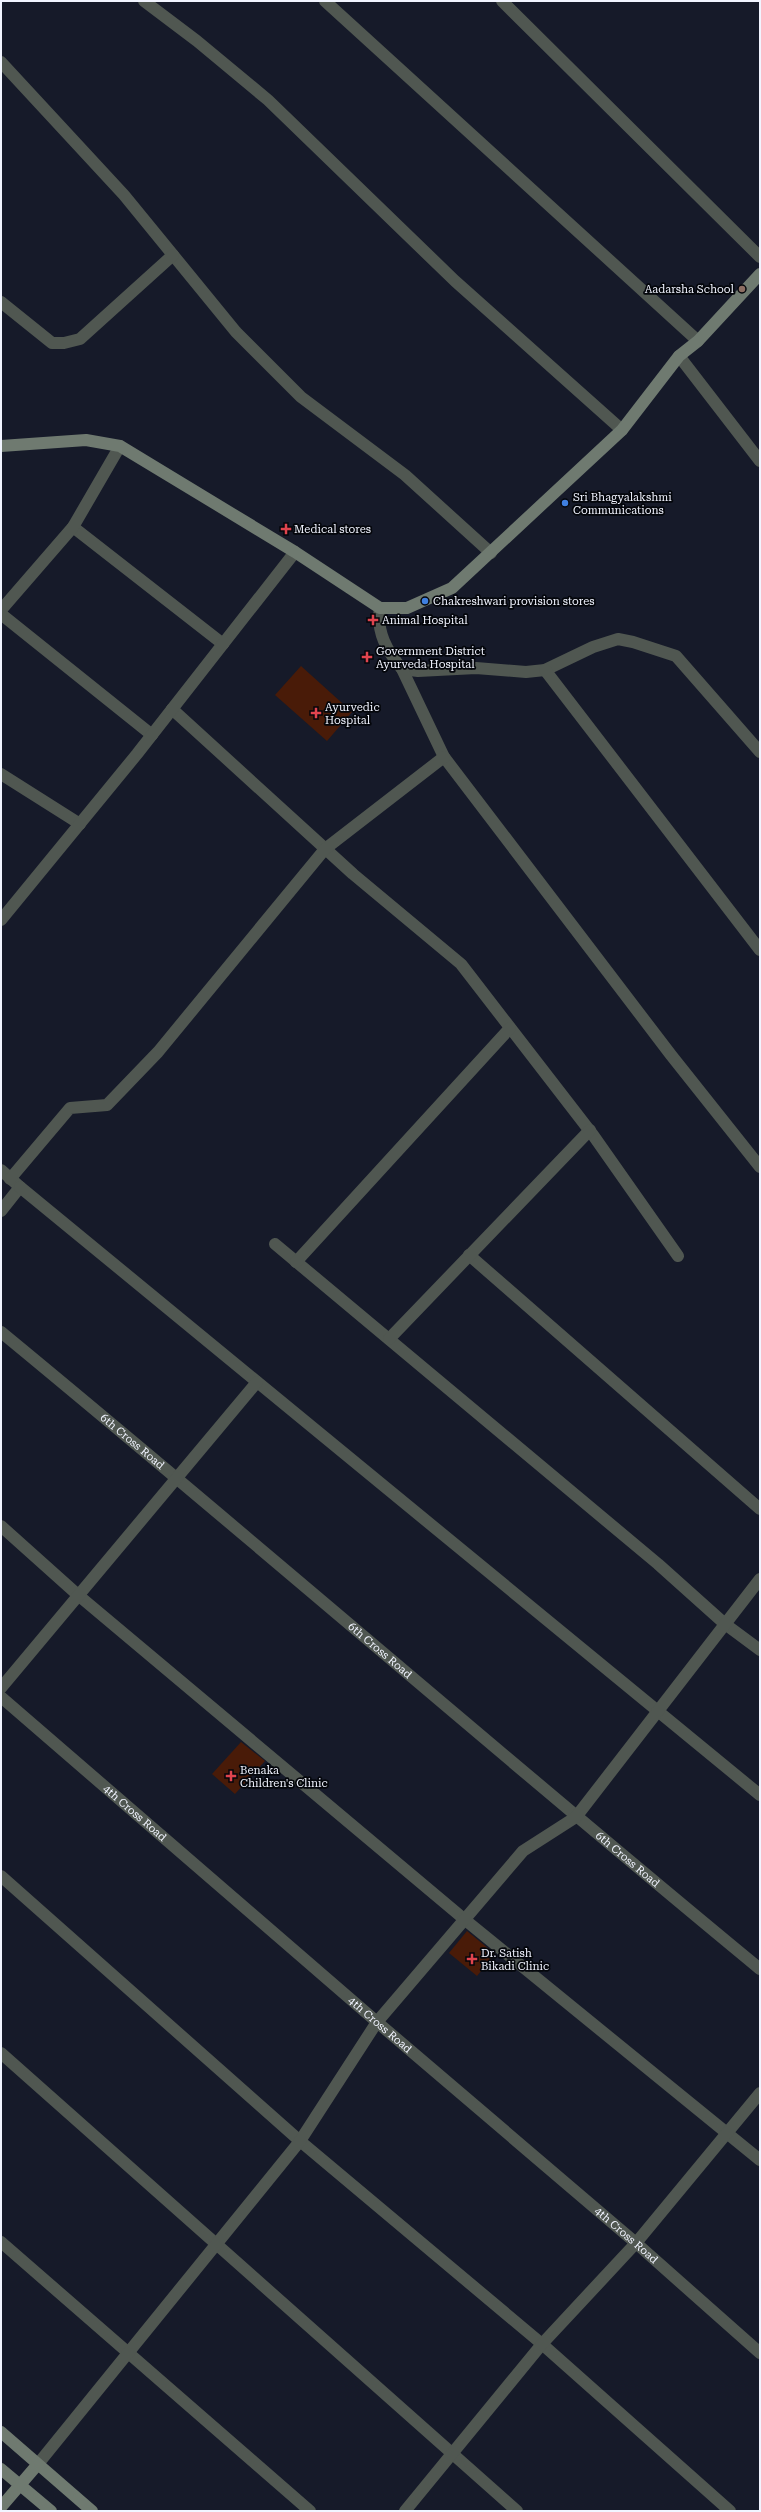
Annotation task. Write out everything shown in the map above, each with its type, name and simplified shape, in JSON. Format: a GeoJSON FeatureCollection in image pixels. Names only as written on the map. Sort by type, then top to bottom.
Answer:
{"type":"FeatureCollection","features":[{"type":"Feature","properties":{"kind":"street"},"geometry":{"type":"LineString","coordinates":[[144,1],[197,41],[268,100],[455,281],[622,430]]}},
{"type":"Feature","properties":{"kind":"street"},"geometry":{"type":"LineString","coordinates":[[325,1],[698,341]]}},
{"type":"Feature","properties":{"kind":"street"},"geometry":{"type":"LineString","coordinates":[[503,1],[760,257]]}},
{"type":"Feature","properties":{"kind":"street"},"geometry":{"type":"LineString","coordinates":[[1,62],[124,195],[236,332],[301,397],[405,475],[491,553]]}},
{"type":"Feature","properties":{"kind":"street"},"geometry":{"type":"LineString","coordinates":[[1,302],[52,342],[64,343],[80,339],[173,255]]}},
{"type":"Feature","properties":{"kind":"street"},"geometry":{"type":"LineString","coordinates":[[1,446],[86,440],[120,446],[295,552],[380,608],[407,608],[452,588],[622,430],[679,356],[698,341],[760,274]]}},
{"type":"Feature","properties":{"kind":"street"},"geometry":{"type":"LineString","coordinates":[[679,356],[760,461]]}},
{"type":"Feature","properties":{"kind":"street"},"geometry":{"type":"LineString","coordinates":[[1,610],[73,527],[120,446]]}},
{"type":"Feature","properties":{"kind":"street"},"geometry":{"type":"LineString","coordinates":[[73,527],[223,644]]}},
{"type":"Feature","properties":{"kind":"street"},"geometry":{"type":"LineString","coordinates":[[1,920],[152,735],[295,552]]}},
{"type":"Feature","properties":{"kind":"street"},"geometry":{"type":"LineString","coordinates":[[380,608],[378,620],[387,650],[402,669],[444,757],[671,1055],[760,1167]]}},
{"type":"Feature","properties":{"kind":"street"},"geometry":{"type":"LineString","coordinates":[[1,614],[152,735]]}},
{"type":"Feature","properties":{"kind":"street"},"geometry":{"type":"LineString","coordinates":[[402,669],[418,671],[476,668],[526,672],[545,670],[593,647],[618,639],[676,656],[760,752]]}},
{"type":"Feature","properties":{"kind":"street"},"geometry":{"type":"LineString","coordinates":[[545,670],[760,950]]}},
{"type":"Feature","properties":{"kind":"street"},"geometry":{"type":"LineString","coordinates":[[172,709],[325,849],[461,964],[590,1130],[678,1256]]}},
{"type":"Feature","properties":{"kind":"street"},"geometry":{"type":"LineString","coordinates":[[10,1179],[70,1108],[108,1105],[158,1052],[325,849],[444,757]]}},
{"type":"Feature","properties":{"kind":"street"},"geometry":{"type":"LineString","coordinates":[[1,774],[80,824]]}},
{"type":"Feature","properties":{"kind":"street"},"geometry":{"type":"LineString","coordinates":[[296,1262],[510,1028]]}},
{"type":"Feature","properties":{"kind":"street"},"geometry":{"type":"LineString","coordinates":[[389,1339],[590,1130]]}},
{"type":"Feature","properties":{"kind":"street"},"geometry":{"type":"LineString","coordinates":[[1,1170],[20,1188],[760,1796]]}},
{"type":"Feature","properties":{"kind":"street"},"geometry":{"type":"LineString","coordinates":[[1,1211],[20,1188]]}},
{"type":"Feature","properties":{"kind":"street"},"geometry":{"type":"LineString","coordinates":[[275,1244],[658,1564],[725,1624],[760,1650]]}},
{"type":"Feature","properties":{"kind":"street"},"geometry":{"type":"LineString","coordinates":[[469,1255],[760,1509]]}},
{"type":"Feature","properties":{"kind":"street","name":"6th Cross Road"},"geometry":{"type":"LineString","coordinates":[[1,1332],[178,1477],[576,1817],[760,1969]]}},
{"type":"Feature","properties":{"kind":"street"},"geometry":{"type":"LineString","coordinates":[[1,1688],[257,1382]]}},
{"type":"Feature","properties":{"kind":"street"},"geometry":{"type":"LineString","coordinates":[[1,1526],[78,1595],[464,1919],[727,2135],[760,2160]]}},
{"type":"Feature","properties":{"kind":"street"},"geometry":{"type":"LineString","coordinates":[[1,2507],[38,2464],[300,2141],[377,2022],[523,1851],[576,1817],[760,1579]]}},
{"type":"Feature","properties":{"kind":"street","name":"4th Cross Road"},"geometry":{"type":"LineString","coordinates":[[1,1697],[377,2022],[636,2243],[760,2353]]}},
{"type":"Feature","properties":{"kind":"street"},"geometry":{"type":"LineString","coordinates":[[1,1876],[300,2141],[542,2344],[730,2511]]}},
{"type":"Feature","properties":{"kind":"street"},"geometry":{"type":"LineString","coordinates":[[1,2053],[517,2511]]}},
{"type":"Feature","properties":{"kind":"street"},"geometry":{"type":"LineString","coordinates":[[405,2511],[542,2344],[636,2243],[727,2135],[760,2093]]}},
{"type":"Feature","properties":{"kind":"street"},"geometry":{"type":"LineString","coordinates":[[1,2242],[126,2354],[310,2511]]}},
{"type":"Feature","properties":{"kind":"street"},"geometry":{"type":"LineString","coordinates":[[1,2432],[92,2511]]}},
{"type":"Feature","properties":{"kind":"street"},"geometry":{"type":"LineString","coordinates":[[1,2469],[51,2511]]}},
{"type":"Feature","properties":{"kind":"building"},"geometry":{"type":"Polygon","coordinates":[[[301,666],[352,712],[327,741],[275,695],[301,666]]]}},
{"type":"Feature","properties":{"kind":"building"},"geometry":{"type":"Polygon","coordinates":[[[241,1742],[265,1761],[235,1794],[212,1774],[241,1742]]]}},
{"type":"Feature","properties":{"kind":"building"},"geometry":{"type":"Polygon","coordinates":[[[467,1931],[495,1954],[477,1976],[449,1953],[467,1931]]]}},
{"type":"Feature","properties":{"kind":"place","name":"Aadarsha School"},"geometry":{"type":"Point","coordinates":[742,289]}},
{"type":"Feature","properties":{"kind":"place","name":"Sri Bhagyalakshmi Communications"},"geometry":{"type":"Point","coordinates":[565,503]}},
{"type":"Feature","properties":{"kind":"place","name":"Medical stores"},"geometry":{"type":"Point","coordinates":[286,529]}},
{"type":"Feature","properties":{"kind":"place","name":"Chakreshwari provision stores"},"geometry":{"type":"Point","coordinates":[425,601]}},
{"type":"Feature","properties":{"kind":"place","name":"Animal Hospital"},"geometry":{"type":"Point","coordinates":[373,620]}},
{"type":"Feature","properties":{"kind":"place","name":"Government District Ayurveda Hospital"},"geometry":{"type":"Point","coordinates":[367,657]}},
{"type":"Feature","properties":{"kind":"place","name":"Ayurvedic Hospital"},"geometry":{"type":"Point","coordinates":[316,713]}},
{"type":"Feature","properties":{"kind":"place","name":"Benaka Children's Clinic"},"geometry":{"type":"Point","coordinates":[231,1776]}},
{"type":"Feature","properties":{"kind":"place","name":"Dr. Satish Bikadi Clinic"},"geometry":{"type":"Point","coordinates":[472,1959]}}]}
